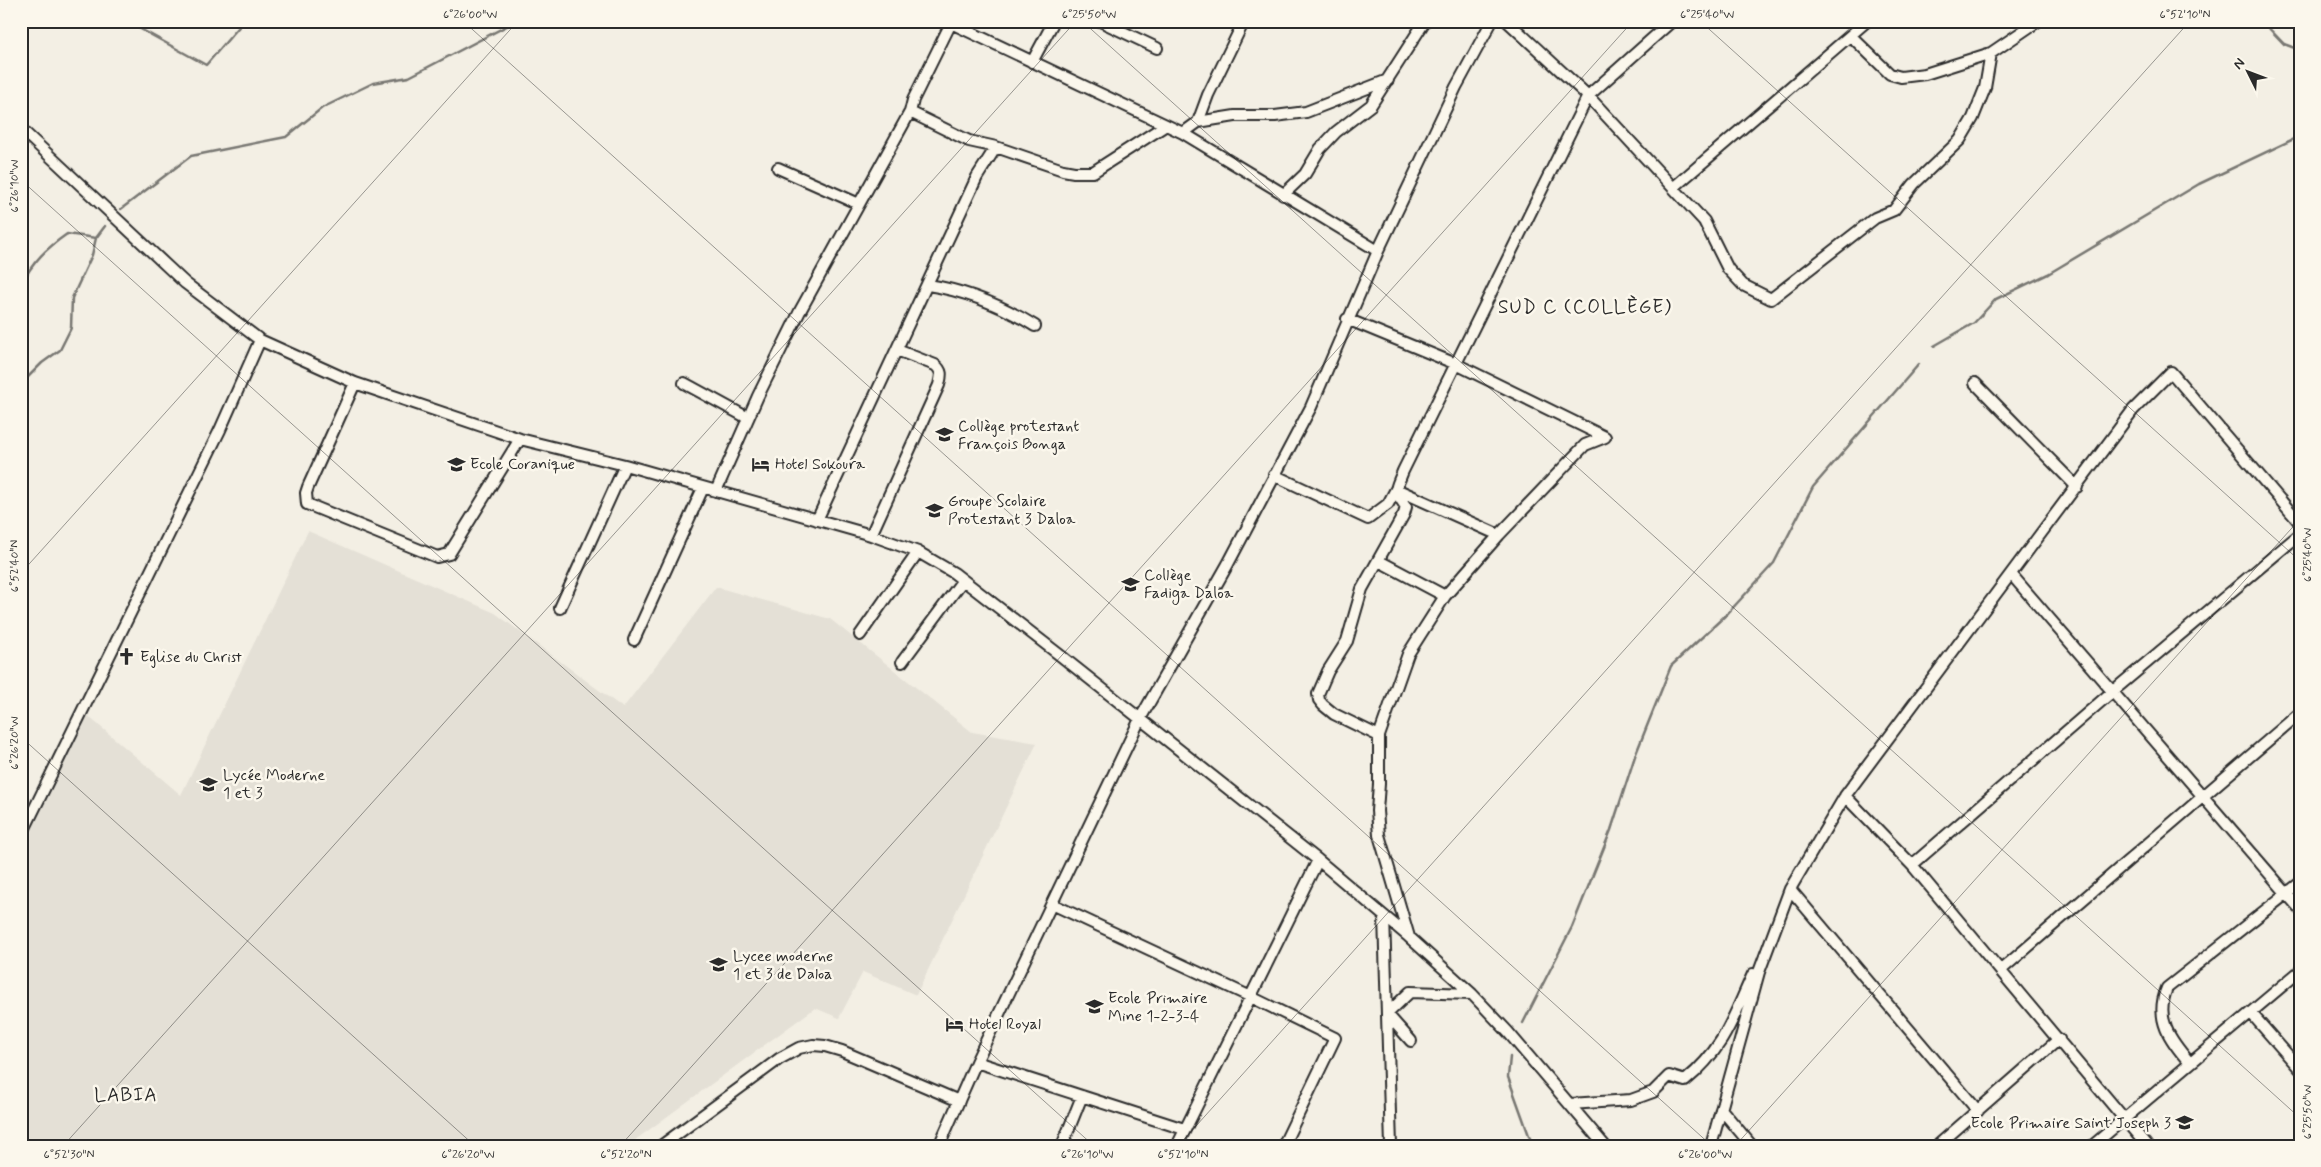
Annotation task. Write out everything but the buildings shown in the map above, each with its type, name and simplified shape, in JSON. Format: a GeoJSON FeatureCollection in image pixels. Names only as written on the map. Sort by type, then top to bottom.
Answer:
{"type":"FeatureCollection","features":[{"type":"Feature","properties":{"kind":"street"},"geometry":{"type":"LineString","coordinates":[[1032,62],[1054,21]]}},
{"type":"Feature","properties":{"kind":"street"},"geometry":{"type":"LineString","coordinates":[[1100,21],[1157,48]]}},
{"type":"Feature","properties":{"kind":"street"},"geometry":{"type":"LineString","coordinates":[[1198,122],[1208,95],[1244,21]]}},
{"type":"Feature","properties":{"kind":"street"},"geometry":{"type":"LineString","coordinates":[[1283,195],[1305,174],[1320,148],[1371,105],[1425,21]]}},
{"type":"Feature","properties":{"kind":"street"},"geometry":{"type":"LineString","coordinates":[[939,1146],[976,1062],[1140,719],[1228,564],[1311,407],[1347,319],[1378,251],[1456,87],[1492,21]]}},
{"type":"Feature","properties":{"kind":"street"},"geometry":{"type":"LineString","coordinates":[[1507,21],[1588,96],[1704,221],[1734,275],[1743,285],[1771,299],[1875,218],[1894,210],[1914,184],[1960,140],[1973,118],[1985,88],[1991,53]]}},
{"type":"Feature","properties":{"kind":"street"},"geometry":{"type":"LineString","coordinates":[[1673,188],[1852,36],[1867,21]]}},
{"type":"Feature","properties":{"kind":"street"},"geometry":{"type":"LineString","coordinates":[[1852,36],[1890,74],[1901,77],[1925,74],[1991,53],[2038,21]]}},
{"type":"Feature","properties":{"kind":"street"},"geometry":{"type":"LineString","coordinates":[[716,491],[748,418],[800,311],[910,112],[913,100],[951,22],[1183,133],[1378,251]]}},
{"type":"Feature","properties":{"kind":"street"},"geometry":{"type":"LineString","coordinates":[[1274,475],[1368,518],[1388,504],[1588,96],[1666,23]]}},
{"type":"Feature","properties":{"kind":"street"},"geometry":{"type":"LineString","coordinates":[[1183,133],[1198,122],[1235,116],[1275,116],[1306,112],[1388,80]]}},
{"type":"Feature","properties":{"kind":"street"},"geometry":{"type":"LineString","coordinates":[[910,112],[969,141],[996,147],[1063,170],[1093,172],[1166,125]]}},
{"type":"Feature","properties":{"kind":"street"},"geometry":{"type":"LineString","coordinates":[[21,129],[185,284],[260,340],[355,383],[520,439],[625,465],[871,534],[918,552],[963,580],[1318,860],[1409,937],[1472,994],[1508,1032],[1604,1146]]}},
{"type":"Feature","properties":{"kind":"street"},"geometry":{"type":"LineString","coordinates":[[817,520],[977,177],[996,147]]}},
{"type":"Feature","properties":{"kind":"street"},"geometry":{"type":"LineString","coordinates":[[778,168],[859,204]]}},
{"type":"Feature","properties":{"kind":"street"},"geometry":{"type":"LineString","coordinates":[[928,285],[967,293],[1015,314],[1035,326]]}},
{"type":"Feature","properties":{"kind":"street"},"geometry":{"type":"LineString","coordinates":[[1347,319],[1456,364],[1605,437],[1585,445],[1499,535],[1445,596],[1408,654],[1379,736],[1377,811],[1379,835],[1409,937]]}},
{"type":"Feature","properties":{"kind":"street"},"geometry":{"type":"LineString","coordinates":[[21,836],[220,430],[260,340]]}},
{"type":"Feature","properties":{"kind":"street"},"geometry":{"type":"LineString","coordinates":[[871,534],[939,385],[941,373],[940,369],[935,365],[897,350]]}},
{"type":"Feature","properties":{"kind":"street"},"geometry":{"type":"LineString","coordinates":[[1570,1104],[1622,1102],[1653,1092],[1668,1076],[1683,1081],[1706,1062],[1720,1045],[1771,936],[1790,889],[1845,796],[2133,410],[2171,372],[2300,523]]}},
{"type":"Feature","properties":{"kind":"street"},"geometry":{"type":"LineString","coordinates":[[355,383],[308,486],[306,493],[307,504],[437,557],[448,554],[520,439]]}},
{"type":"Feature","properties":{"kind":"street"},"geometry":{"type":"LineString","coordinates":[[684,383],[748,418]]}},
{"type":"Feature","properties":{"kind":"street"},"geometry":{"type":"LineString","coordinates":[[1975,383],[2077,487]]}},
{"type":"Feature","properties":{"kind":"street"},"geometry":{"type":"LineString","coordinates":[[560,608],[625,465]]}},
{"type":"Feature","properties":{"kind":"street"},"geometry":{"type":"LineString","coordinates":[[634,640],[703,488]]}},
{"type":"Feature","properties":{"kind":"street"},"geometry":{"type":"LineString","coordinates":[[1396,489],[1499,535]]}},
{"type":"Feature","properties":{"kind":"street"},"geometry":{"type":"LineString","coordinates":[[1379,736],[1334,714],[1319,700],[1318,694],[1328,671],[1347,641],[1362,589],[1379,561],[1406,506],[1397,497],[1396,489]]}},
{"type":"Feature","properties":{"kind":"street"},"geometry":{"type":"LineString","coordinates":[[1912,866],[2113,691],[2300,534]]}},
{"type":"Feature","properties":{"kind":"street"},"geometry":{"type":"LineString","coordinates":[[860,635],[918,552]]}},
{"type":"Feature","properties":{"kind":"street"},"geometry":{"type":"LineString","coordinates":[[1379,561],[1445,596]]}},
{"type":"Feature","properties":{"kind":"street"},"geometry":{"type":"LineString","coordinates":[[2011,574],[2300,908]]}},
{"type":"Feature","properties":{"kind":"street"},"geometry":{"type":"LineString","coordinates":[[902,662],[963,580]]}},
{"type":"Feature","properties":{"kind":"street"},"geometry":{"type":"LineString","coordinates":[[2001,970],[2300,713]]}},
{"type":"Feature","properties":{"kind":"street"},"geometry":{"type":"LineString","coordinates":[[1845,796],[1912,866],[2147,1146]]}},
{"type":"Feature","properties":{"kind":"street"},"geometry":{"type":"LineString","coordinates":[[1177,1146],[1318,860]]}},
{"type":"Feature","properties":{"kind":"street"},"geometry":{"type":"LineString","coordinates":[[2190,1063],[2176,1047],[2164,1027],[2162,1008],[2167,988],[2300,883]]}},
{"type":"Feature","properties":{"kind":"street"},"geometry":{"type":"LineString","coordinates":[[1790,889],[1978,1111]]}},
{"type":"Feature","properties":{"kind":"street"},"geometry":{"type":"LineString","coordinates":[[1052,904],[1251,996],[1335,1038],[1283,1146]]}},
{"type":"Feature","properties":{"kind":"street"},"geometry":{"type":"LineString","coordinates":[[1384,916],[1391,1146]]}},
{"type":"Feature","properties":{"kind":"street"},"geometry":{"type":"LineString","coordinates":[[1711,1146],[1756,980],[1771,936]]}},
{"type":"Feature","properties":{"kind":"street"},"geometry":{"type":"LineString","coordinates":[[2092,1146],[2300,972]]}},
{"type":"Feature","properties":{"kind":"street"},"geometry":{"type":"LineString","coordinates":[[1411,1041],[1388,1014],[1410,992],[1472,994]]}},
{"type":"Feature","properties":{"kind":"street"},"geometry":{"type":"LineString","coordinates":[[2251,1013],[2300,1069]]}},
{"type":"Feature","properties":{"kind":"street"},"geometry":{"type":"LineString","coordinates":[[1937,1146],[2059,1039]]}},
{"type":"Feature","properties":{"kind":"street"},"geometry":{"type":"LineString","coordinates":[[660,1146],[779,1059],[799,1048],[813,1045],[842,1051],[959,1101]]}},
{"type":"Feature","properties":{"kind":"street"},"geometry":{"type":"LineString","coordinates":[[976,1062],[1184,1130]]}},
{"type":"Feature","properties":{"kind":"street"},"geometry":{"type":"LineString","coordinates":[[1062,1146],[1082,1096]]}},
{"type":"Feature","properties":{"kind":"street"},"geometry":{"type":"LineString","coordinates":[[1721,1109],[1752,1146]]}},
{"type":"Feature","properties":{"kind":"shaded area"},"geometry":{"type":"Polygon","coordinates":[[[308,531],[495,613],[623,708],[716,587],[830,619],[972,732],[1037,743],[916,995],[863,972],[839,1018],[815,1008],[627,1146],[21,1146],[21,843],[82,711],[181,795],[308,531]]]}},
{"type":"Feature","properties":{"kind":"waterway"},"geometry":{"type":"LineString","coordinates":[[126,21],[206,65],[244,21]]}},
{"type":"Feature","properties":{"kind":"waterway"},"geometry":{"type":"LineString","coordinates":[[121,209],[191,156],[286,137],[322,108],[373,83],[409,77],[516,21]]}},
{"type":"Feature","properties":{"kind":"waterway"},"geometry":{"type":"LineString","coordinates":[[2262,21],[2284,44],[2300,50]]}},
{"type":"Feature","properties":{"kind":"waterway"},"geometry":{"type":"LineString","coordinates":[[1934,346],[1974,323],[1996,299],[2048,274],[2199,184],[2300,136]]}},
{"type":"Feature","properties":{"kind":"waterway"},"geometry":{"type":"LineString","coordinates":[[21,384],[42,363],[60,350],[71,328],[72,298],[92,255],[96,238],[105,226]]}},
{"type":"Feature","properties":{"kind":"waterway"},"geometry":{"type":"LineString","coordinates":[[21,285],[30,269],[41,256],[67,234],[96,238]]}},
{"type":"Feature","properties":{"kind":"waterway"},"geometry":{"type":"LineString","coordinates":[[1523,1023],[1572,927],[1611,830],[1635,756],[1671,666],[1728,613],[1774,563],[1813,487],[1919,364]]}},
{"type":"Feature","properties":{"kind":"waterway"},"geometry":{"type":"LineString","coordinates":[[1510,1057],[1508,1077],[1531,1141],[1530,1146]]}},
{"type":"Feature","properties":{"kind":"place","name":"Collège protestant François Bonga"},"geometry":{"type":"Point","coordinates":[944,435]}},
{"type":"Feature","properties":{"kind":"place","name":"Ecole Coranique"},"geometry":{"type":"Point","coordinates":[456,464]}},
{"type":"Feature","properties":{"kind":"place","name":"Hotel Sokoura"},"geometry":{"type":"Point","coordinates":[761,464]}},
{"type":"Feature","properties":{"kind":"place","name":"Groupe Scolaire Protestant 3 Daloa"},"geometry":{"type":"Point","coordinates":[934,510]}},
{"type":"Feature","properties":{"kind":"place","name":"Collège Fadiga Daloa"},"geometry":{"type":"Point","coordinates":[1130,584]}},
{"type":"Feature","properties":{"kind":"place","name":"Eglise du Christ"},"geometry":{"type":"Point","coordinates":[126,657]}},
{"type":"Feature","properties":{"kind":"place","name":"Lycée Moderne 1 et 3"},"geometry":{"type":"Point","coordinates":[209,784]}},
{"type":"Feature","properties":{"kind":"place","name":"Lycee moderne 1 et 3 de Daloa"},"geometry":{"type":"Point","coordinates":[719,965]}},
{"type":"Feature","properties":{"kind":"place","name":"Ecole Primaire Mine 1-2-3-4"},"geometry":{"type":"Point","coordinates":[1094,1007]}},
{"type":"Feature","properties":{"kind":"place","name":"Hotel Royal"},"geometry":{"type":"Point","coordinates":[955,1024]}},
{"type":"Feature","properties":{"kind":"place","name":"Ecole Primaire Saint Joseph 3"},"geometry":{"type":"Point","coordinates":[2185,1123]}},
{"type":"Feature","properties":{"kind":"district","name":"SUD C (COLLÈGE)"},"geometry":{"type":"Point","coordinates":[1585,307]}},
{"type":"Feature","properties":{"kind":"district","name":"LABIA"},"geometry":{"type":"Point","coordinates":[126,1095]}}]}
